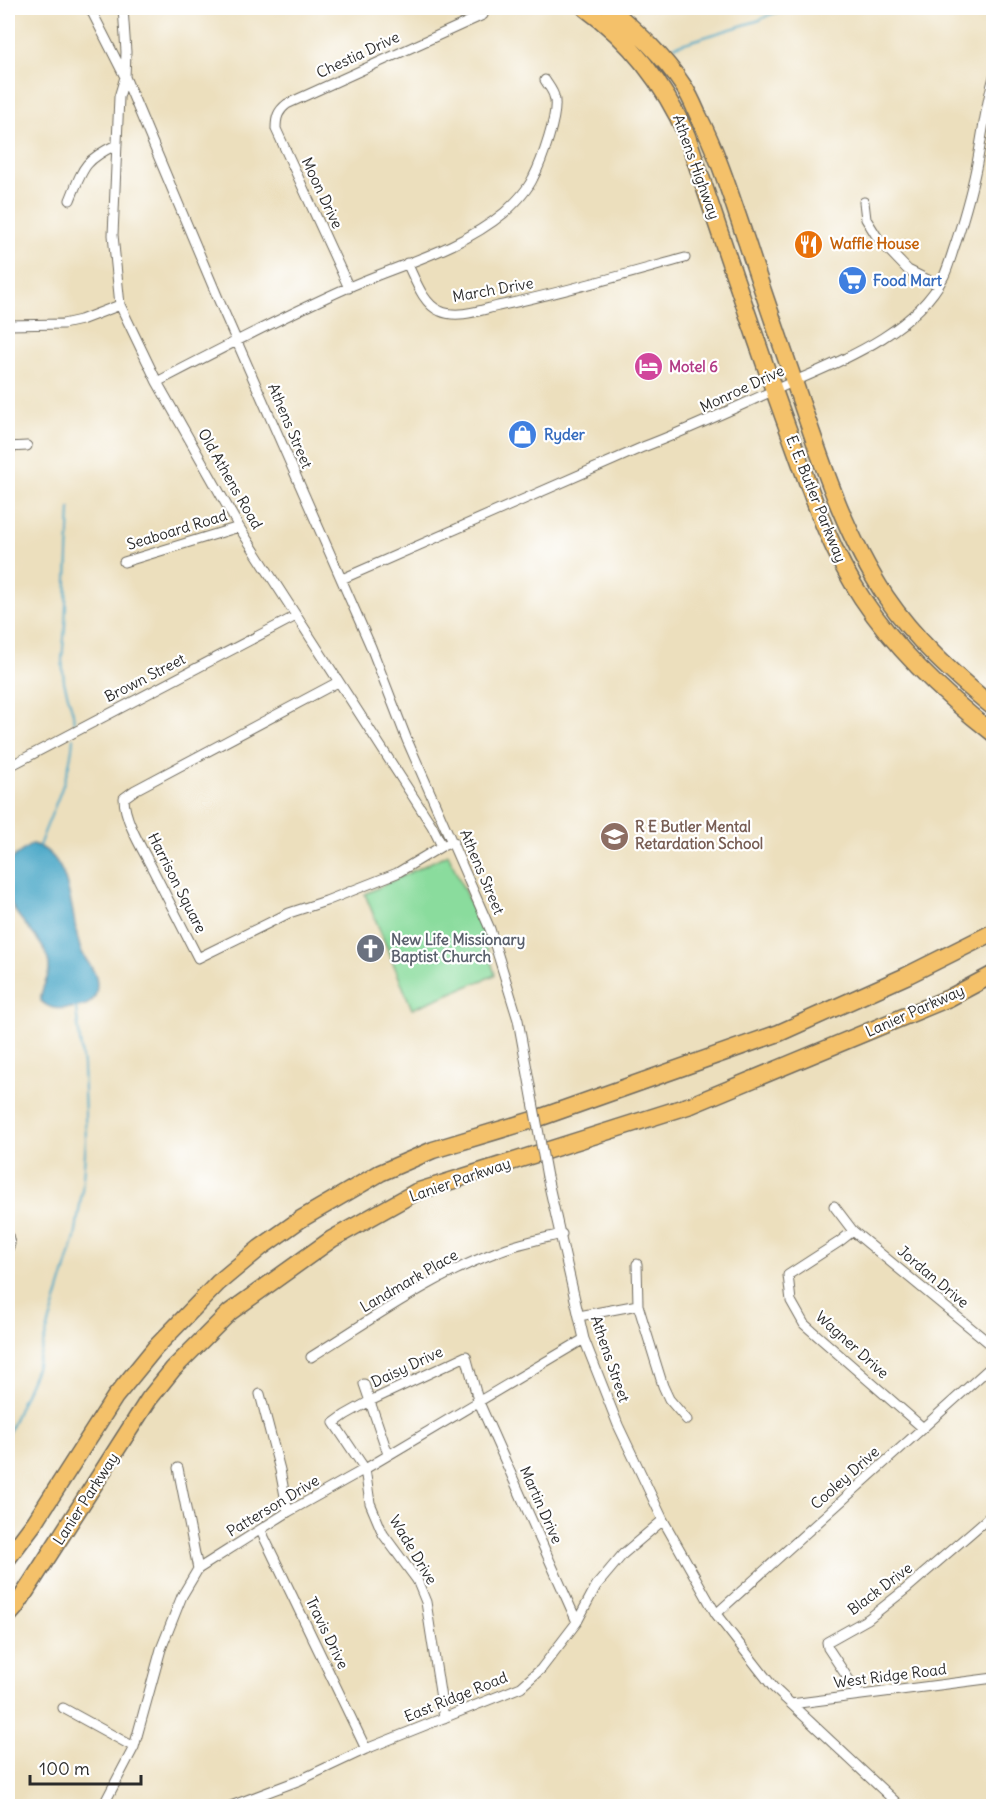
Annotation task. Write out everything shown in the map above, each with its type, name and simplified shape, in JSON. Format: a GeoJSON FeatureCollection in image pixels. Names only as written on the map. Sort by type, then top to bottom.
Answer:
{"type":"FeatureCollection","features":[{"type":"Feature","properties":{"kind":"highway","name":"Athens Highway"},"geometry":{"type":"LineString","coordinates":[[585,8],[630,46],[662,87],[675,109],[687,136],[727,251]]}},
{"type":"Feature","properties":{"kind":"highway","name":"Athens Highway"},"geometry":{"type":"LineString","coordinates":[[610,8],[662,57],[685,88],[706,130],[728,184],[747,244]]}},
{"type":"Feature","properties":{"kind":"highway","name":"E. E. Butler Parkway"},"geometry":{"type":"LineString","coordinates":[[747,244],[825,472],[853,538],[888,600],[904,621],[956,676],[993,708]]}},
{"type":"Feature","properties":{"kind":"highway","name":"E. E. Butler Parkway"},"geometry":{"type":"LineString","coordinates":[[727,251],[774,391],[833,547],[861,597],[882,626],[931,680],[993,733]]}},
{"type":"Feature","properties":{"kind":"highway"},"geometry":{"type":"LineString","coordinates":[[956,676],[981,690],[993,693]]}},
{"type":"Feature","properties":{"kind":"highway","name":"Lanier Parkway"},"geometry":{"type":"LineString","coordinates":[[8,1558],[35,1522],[115,1397],[155,1348],[218,1283],[300,1219],[380,1173],[422,1155],[536,1119],[779,1033],[906,976],[993,932]]}},
{"type":"Feature","properties":{"kind":"highway","name":"Lanier Parkway"},"geometry":{"type":"LineString","coordinates":[[8,1616],[94,1487],[149,1399],[173,1369],[230,1312],[332,1239],[416,1192],[691,1105],[950,998],[993,974]]}},
{"type":"Feature","properties":{"kind":"street"},"geometry":{"type":"LineString","coordinates":[[90,8],[125,77]]}},
{"type":"Feature","properties":{"kind":"street","name":"Athens Street"},"geometry":{"type":"LineString","coordinates":[[123,8],[125,77],[371,647],[407,740],[490,929],[518,1020],[547,1177],[562,1234],[584,1338],[618,1425],[663,1520],[716,1614],[773,1688],[900,1806]]}},
{"type":"Feature","properties":{"kind":"street","name":"Chestia Drive"},"geometry":{"type":"LineString","coordinates":[[280,109],[483,15]]}},
{"type":"Feature","properties":{"kind":"street","name":"Old Athens Road"},"geometry":{"type":"LineString","coordinates":[[125,77],[119,98],[113,235],[120,304],[157,382],[239,528],[432,826],[442,846]]}},
{"type":"Feature","properties":{"kind":"street","name":"Monroe Drive"},"geometry":{"type":"LineString","coordinates":[[342,579],[643,447],[692,428],[843,359],[882,338],[918,311],[938,285],[948,266],[971,192],[993,77]]}},
{"type":"Feature","properties":{"kind":"street"},"geometry":{"type":"LineString","coordinates":[[157,382],[237,340],[348,288],[406,263],[432,255],[488,225],[519,197],[533,179],[556,110],[554,96],[545,80]]}},
{"type":"Feature","properties":{"kind":"street","name":"Moon Drive"},"geometry":{"type":"LineString","coordinates":[[280,109],[276,119],[276,129],[348,288]]}},
{"type":"Feature","properties":{"kind":"street"},"geometry":{"type":"LineString","coordinates":[[70,200],[87,163],[98,154],[116,145]]}},
{"type":"Feature","properties":{"kind":"street"},"geometry":{"type":"LineString","coordinates":[[864,202],[866,219],[879,240],[908,270],[938,285]]}},
{"type":"Feature","properties":{"kind":"street","name":"March Drive"},"geometry":{"type":"LineString","coordinates":[[406,263],[428,303],[447,314],[541,297],[685,258]]}},
{"type":"Feature","properties":{"kind":"street"},"geometry":{"type":"LineString","coordinates":[[8,325],[63,324],[81,320],[120,304]]}},
{"type":"Feature","properties":{"kind":"street"},"geometry":{"type":"LineString","coordinates":[[8,447],[27,446]]}},
{"type":"Feature","properties":{"kind":"street","name":"Seaboard Road"},"geometry":{"type":"LineString","coordinates":[[124,562],[239,528]]}},
{"type":"Feature","properties":{"kind":"street","name":"Brown Street"},"geometry":{"type":"LineString","coordinates":[[8,767],[296,616]]}},
{"type":"Feature","properties":{"kind":"street","name":"Harrison Square"},"geometry":{"type":"LineString","coordinates":[[338,682],[123,798],[140,844],[198,957],[289,913],[398,873],[442,846]]}},
{"type":"Feature","properties":{"kind":"street"},"geometry":{"type":"LineString","coordinates":[[442,846],[453,842]]}},
{"type":"Feature","properties":{"kind":"street","name":"Jordan Drive"},"geometry":{"type":"LineString","coordinates":[[834,1206],[853,1230],[993,1347]]}},
{"type":"Feature","properties":{"kind":"street","name":"Wagner Drive"},"geometry":{"type":"LineString","coordinates":[[853,1230],[839,1242],[788,1275],[791,1301],[804,1324],[923,1428]]}},
{"type":"Feature","properties":{"kind":"street"},"geometry":{"type":"LineString","coordinates":[[8,1234],[10,1244],[8,1248]]}},
{"type":"Feature","properties":{"kind":"street","name":"Landmark Place"},"geometry":{"type":"LineString","coordinates":[[311,1357],[452,1271],[501,1250],[562,1234]]}},
{"type":"Feature","properties":{"kind":"street"},"geometry":{"type":"LineString","coordinates":[[637,1264],[638,1305],[663,1386],[669,1399],[687,1420]]}},
{"type":"Feature","properties":{"kind":"street"},"geometry":{"type":"LineString","coordinates":[[579,1316],[638,1305]]}},
{"type":"Feature","properties":{"kind":"street","name":"Patterson Drive"},"geometry":{"type":"LineString","coordinates":[[103,1806],[134,1747],[161,1649],[182,1596],[198,1569],[288,1512],[365,1469],[584,1338]]}},
{"type":"Feature","properties":{"kind":"street","name":"Daisy Drive"},"geometry":{"type":"LineString","coordinates":[[388,1454],[370,1401],[466,1356],[478,1400]]}},
{"type":"Feature","properties":{"kind":"street","name":"Cooley Drive"},"geometry":{"type":"LineString","coordinates":[[716,1614],[993,1364]]}},
{"type":"Feature","properties":{"kind":"street"},"geometry":{"type":"LineString","coordinates":[[364,1384],[370,1401],[334,1423],[365,1469]]}},
{"type":"Feature","properties":{"kind":"street"},"geometry":{"type":"LineString","coordinates":[[260,1394],[280,1470],[288,1512]]}},
{"type":"Feature","properties":{"kind":"street","name":"Martin Drive"},"geometry":{"type":"LineString","coordinates":[[478,1400],[577,1622]]}},
{"type":"Feature","properties":{"kind":"street"},"geometry":{"type":"LineString","coordinates":[[178,1468],[198,1569]]}},
{"type":"Feature","properties":{"kind":"street","name":"Wade Drive"},"geometry":{"type":"LineString","coordinates":[[365,1469],[370,1503],[383,1534],[417,1580],[426,1602],[444,1718]]}},
{"type":"Feature","properties":{"kind":"street","name":"Black Drive"},"geometry":{"type":"LineString","coordinates":[[859,1695],[828,1648],[827,1642],[868,1619],[993,1513]]}},
{"type":"Feature","properties":{"kind":"street","name":"East Ridge Road"},"geometry":{"type":"LineString","coordinates":[[231,1806],[300,1780],[366,1749],[521,1687],[541,1669],[577,1622],[596,1586],[610,1569],[623,1554],[663,1520]]}},
{"type":"Feature","properties":{"kind":"street","name":"Travis Drive"},"geometry":{"type":"LineString","coordinates":[[261,1531],[366,1749]]}},
{"type":"Feature","properties":{"kind":"street","name":"West Ridge Road"},"geometry":{"type":"LineString","coordinates":[[791,1704],[993,1678]]}},
{"type":"Feature","properties":{"kind":"street"},"geometry":{"type":"LineString","coordinates":[[63,1708],[134,1747]]}},
{"type":"Feature","properties":{"kind":"green space"},"geometry":{"type":"Polygon","coordinates":[[[448,854],[481,928],[495,975],[412,1009],[365,894],[448,854]]]}},
{"type":"Feature","properties":{"kind":"water"},"geometry":{"type":"Polygon","coordinates":[[[32,844],[45,850],[55,860],[68,887],[80,947],[94,973],[97,985],[95,997],[83,1006],[55,1008],[41,1001],[49,970],[47,955],[16,912],[7,885],[8,864],[32,844]]]}},
{"type":"Feature","properties":{"kind":"waterway"},"geometry":{"type":"LineString","coordinates":[[675,46],[760,20],[775,13],[816,8]]}},
{"type":"Feature","properties":{"kind":"waterway"},"geometry":{"type":"LineString","coordinates":[[70,508],[62,660],[64,682],[74,724]]}},
{"type":"Feature","properties":{"kind":"waterway"},"geometry":{"type":"LineString","coordinates":[[39,846],[65,779],[73,738]]}},
{"type":"Feature","properties":{"kind":"waterway"},"geometry":{"type":"LineString","coordinates":[[8,1434],[36,1368],[75,1238],[86,1140],[83,1066],[76,1008]]}},
{"type":"Feature","properties":{"kind":"place","name":"Waffle House"},"geometry":{"type":"Point","coordinates":[809,244]}},
{"type":"Feature","properties":{"kind":"place","name":"Food Mart"},"geometry":{"type":"Point","coordinates":[852,281]}},
{"type":"Feature","properties":{"kind":"place","name":"Motel 6"},"geometry":{"type":"Point","coordinates":[648,367]}},
{"type":"Feature","properties":{"kind":"place","name":"Ryder"},"geometry":{"type":"Point","coordinates":[523,435]}},
{"type":"Feature","properties":{"kind":"place","name":"R E Butler Mental Retardation School"},"geometry":{"type":"Point","coordinates":[614,836]}},
{"type":"Feature","properties":{"kind":"place","name":"New Life Missionary Baptist Church"},"geometry":{"type":"Point","coordinates":[370,949]}}]}
